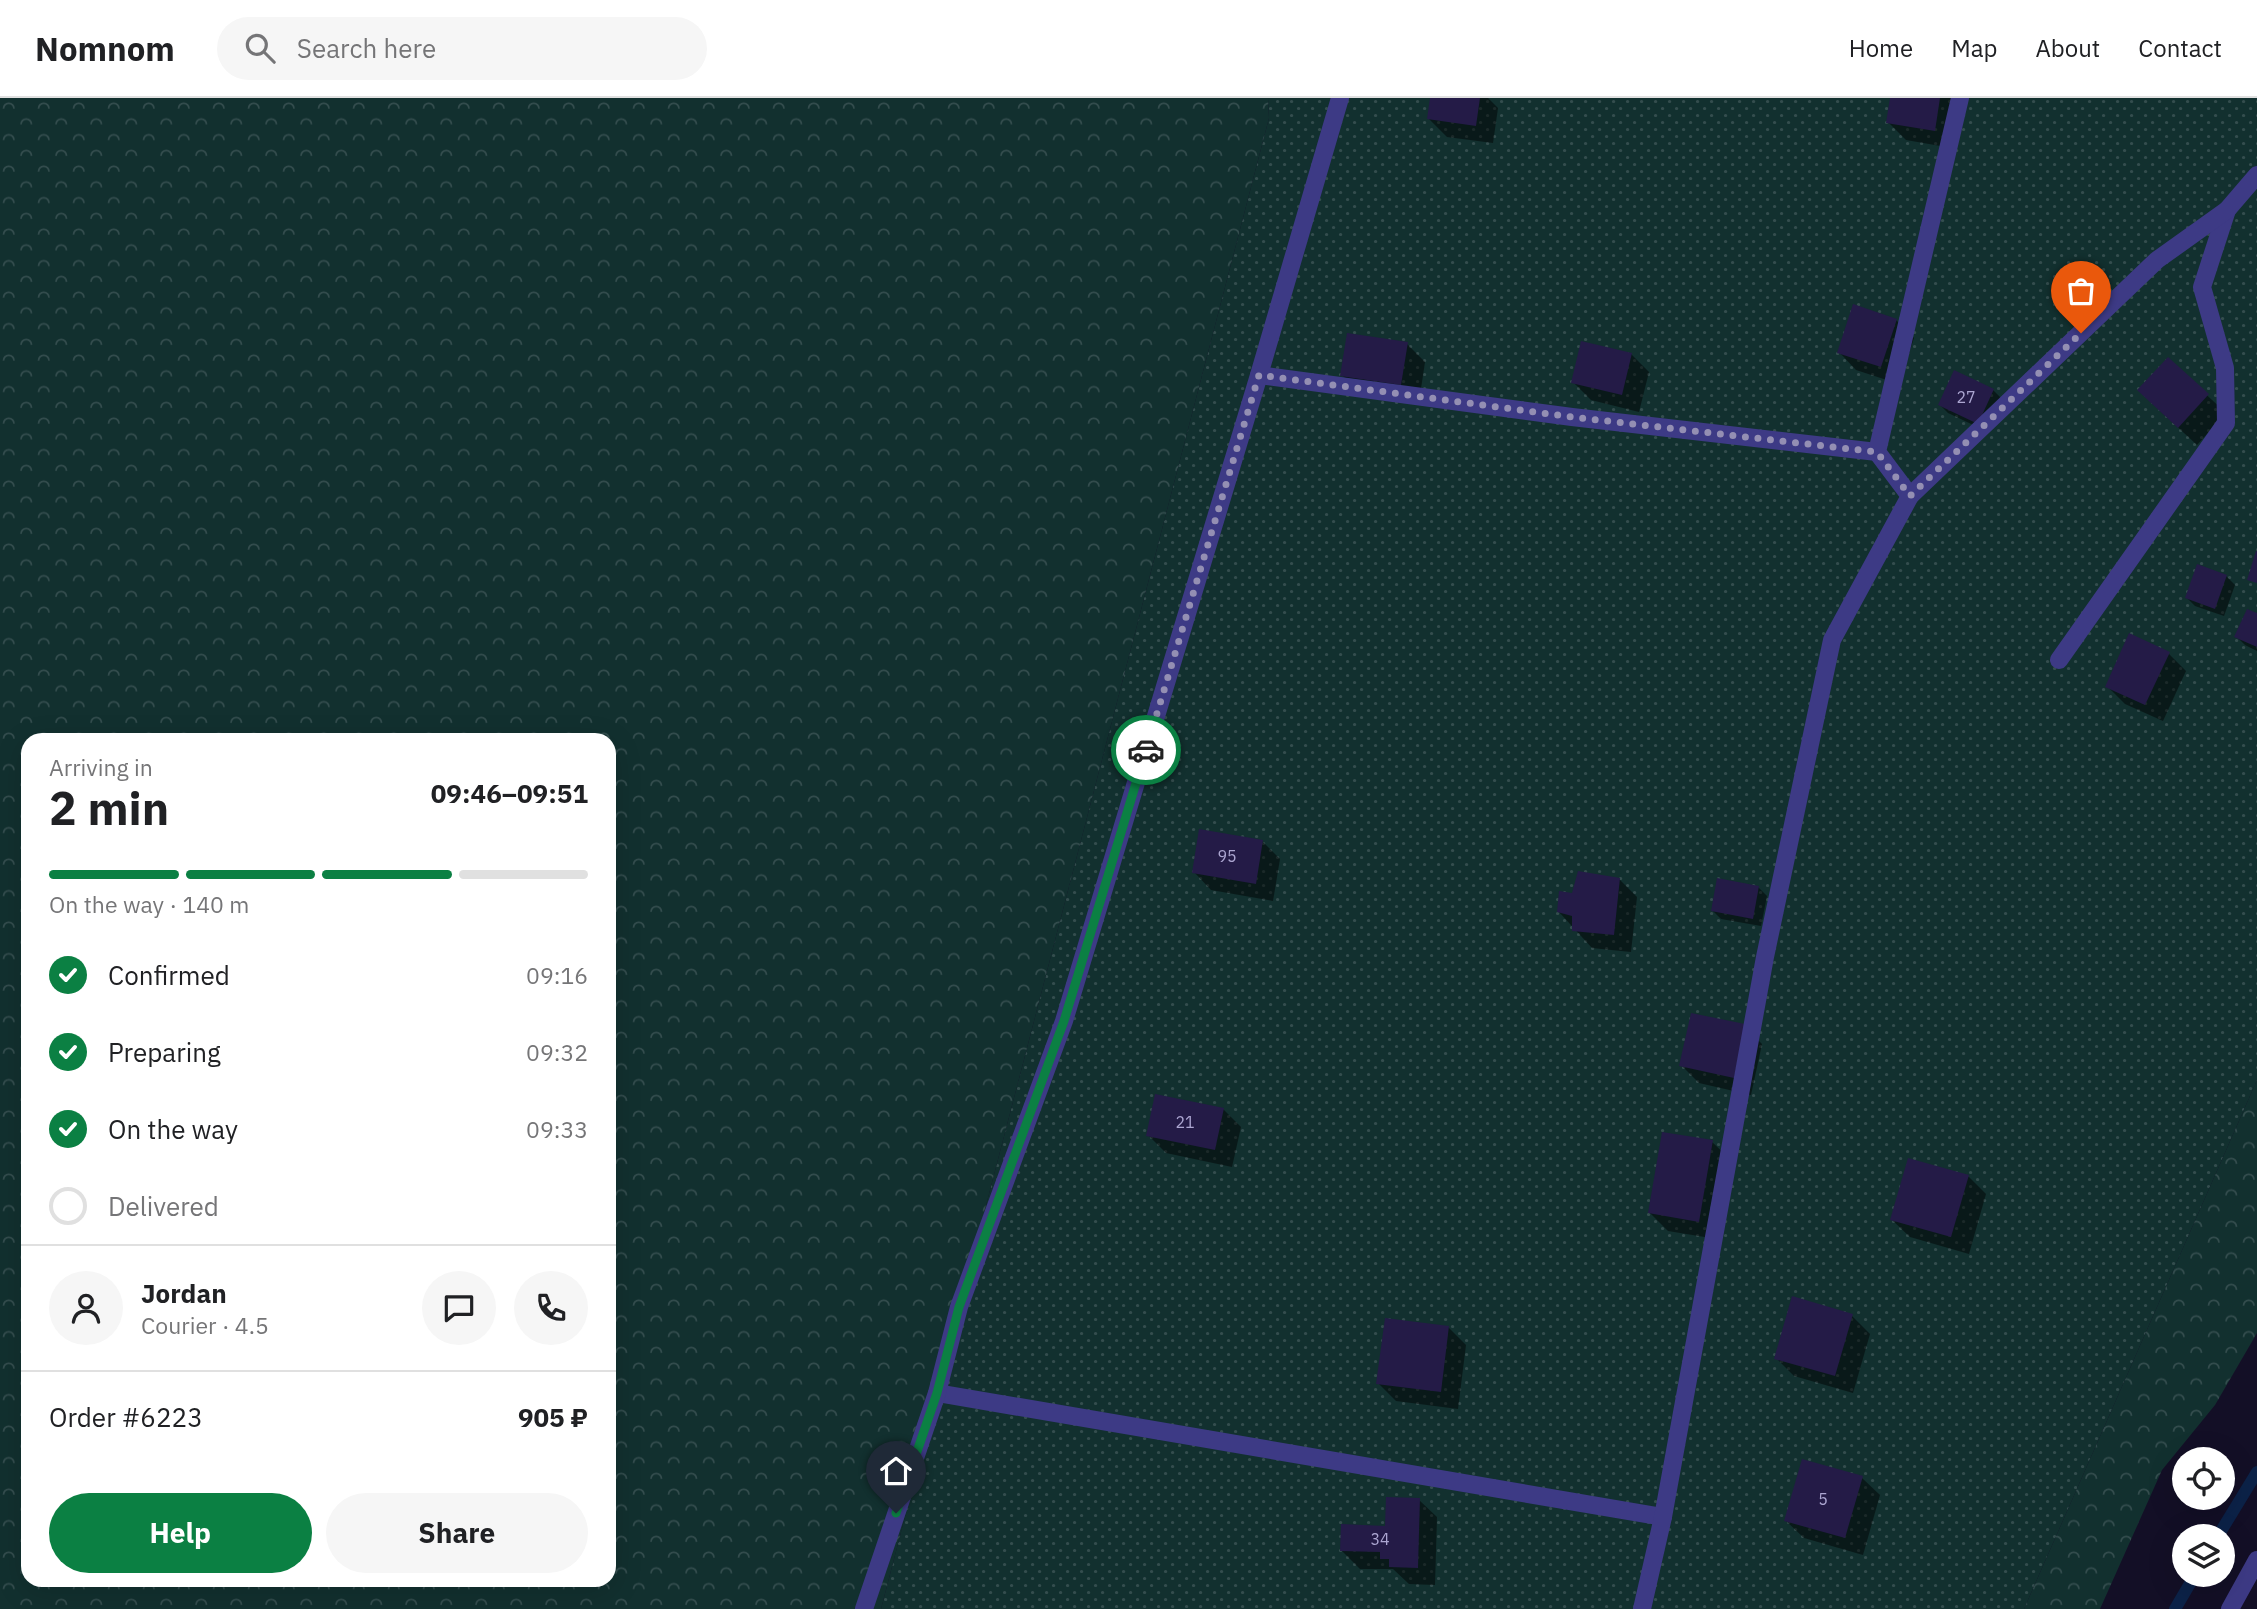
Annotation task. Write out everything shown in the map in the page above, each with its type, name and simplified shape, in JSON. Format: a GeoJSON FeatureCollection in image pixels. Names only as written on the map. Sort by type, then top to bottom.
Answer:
{"type":"FeatureCollection","features":[{"type":"Feature","properties":{"kind":"lane"},"geometry":{"type":"LineString","coordinates":[[864,1609],[937,1393],[959,1307],[1064,1021],[1340,98]]}},
{"type":"Feature","properties":{"kind":"lane"},"geometry":{"type":"LineString","coordinates":[[1877,452],[1960,98]]}},
{"type":"Feature","properties":{"kind":"lane"},"geometry":{"type":"LineString","coordinates":[[1642,1609],[1663,1517],[1765,957],[1832,640],[1910,496],[2157,260],[2227,210],[2257,175]]}},
{"type":"Feature","properties":{"kind":"lane"},"geometry":{"type":"LineString","coordinates":[[2059,660],[2226,423],[2225,368],[2202,287],[2227,210]]}},
{"type":"Feature","properties":{"kind":"lane"},"geometry":{"type":"LineString","coordinates":[[1259,375],[1572,417],[1877,452],[1910,496]]}},
{"type":"Feature","properties":{"kind":"lane"},"geometry":{"type":"LineString","coordinates":[[937,1393],[1663,1517]]}},
{"type":"Feature","properties":{"kind":"lane"},"geometry":{"type":"LineString","coordinates":[[2230,1609],[2257,1560]]}},
{"type":"Feature","properties":{"kind":"green space"},"geometry":{"type":"Polygon","coordinates":[[[0,98],[1268,98],[1269,118],[881,1609],[0,1609],[0,98]]]}},
{"type":"Feature","properties":{"kind":"green space"},"geometry":{"type":"Polygon","coordinates":[[[1268,98],[2257,98],[2257,1080],[2024,1609],[881,1609],[1269,118],[1268,98]]]}},
{"type":"Feature","properties":{"kind":"green space"},"geometry":{"type":"Polygon","coordinates":[[[2257,1080],[2257,1333],[2215,1405],[2181,1447],[2172,1447],[2172,1458],[2162,1470],[2100,1609],[2024,1609],[2257,1080]]]}},
{"type":"Feature","properties":{"kind":"building"},"geometry":{"type":"Polygon","coordinates":[[[1430,98],[1480,98],[1476,126],[1427,119],[1430,98]]]}},
{"type":"Feature","properties":{"kind":"building"},"geometry":{"type":"Polygon","coordinates":[[[1890,98],[1940,98],[1935,131],[1886,123],[1890,98]]]}},
{"type":"Feature","properties":{"kind":"building"},"geometry":{"type":"Polygon","coordinates":[[[1853,304],[1897,319],[1881,367],[1837,353],[1853,304]]]}},
{"type":"Feature","properties":{"kind":"building"},"geometry":{"type":"Polygon","coordinates":[[[1347,333],[1408,342],[1401,385],[1340,376],[1347,333]]]}},
{"type":"Feature","properties":{"kind":"building"},"geometry":{"type":"Polygon","coordinates":[[[1581,341],[1632,353],[1622,395],[1571,383],[1581,341]]]}},
{"type":"Feature","properties":{"kind":"building"},"geometry":{"type":"Polygon","coordinates":[[[2168,357],[2209,394],[2178,428],[2137,390],[2168,357]]]}},
{"type":"Feature","properties":{"kind":"building"},"geometry":{"type":"Polygon","coordinates":[[[1954,370],[1994,389],[1978,424],[1938,405],[1954,370]]]}},
{"type":"Feature","properties":{"kind":"building"},"geometry":{"type":"Polygon","coordinates":[[[2257,551],[2257,583],[2247,580],[2257,551]]]}},
{"type":"Feature","properties":{"kind":"building"},"geometry":{"type":"Polygon","coordinates":[[[2197,564],[2227,575],[2215,609],[2185,598],[2197,564]]]}},
{"type":"Feature","properties":{"kind":"building"},"geometry":{"type":"Polygon","coordinates":[[[2247,609],[2257,613],[2257,647],[2234,637],[2247,609]]]}},
{"type":"Feature","properties":{"kind":"building"},"geometry":{"type":"Polygon","coordinates":[[[2129,633],[2170,652],[2145,705],[2105,687],[2129,633]]]}},
{"type":"Feature","properties":{"kind":"building"},"geometry":{"type":"Polygon","coordinates":[[[1199,829],[1263,840],[1256,884],[1192,873],[1199,829]]]}},
{"type":"Feature","properties":{"kind":"building"},"geometry":{"type":"Polygon","coordinates":[[[1578,871],[1620,878],[1614,935],[1572,931],[1572,916],[1557,912],[1559,891],[1572,893],[1578,871]]]}},
{"type":"Feature","properties":{"kind":"building"},"geometry":{"type":"Polygon","coordinates":[[[1717,878],[1759,886],[1753,919],[1711,911],[1717,878]]]}},
{"type":"Feature","properties":{"kind":"building"},"geometry":{"type":"Polygon","coordinates":[[[1691,1013],[1745,1024],[1734,1078],[1679,1066],[1691,1013]]]}},
{"type":"Feature","properties":{"kind":"building"},"geometry":{"type":"Polygon","coordinates":[[[1155,1094],[1224,1108],[1215,1150],[1146,1136],[1155,1094]]]}},
{"type":"Feature","properties":{"kind":"building"},"geometry":{"type":"Polygon","coordinates":[[[1662,1132],[1713,1140],[1699,1222],[1648,1213],[1662,1132]]]}},
{"type":"Feature","properties":{"kind":"building"},"geometry":{"type":"Polygon","coordinates":[[[1908,1158],[1969,1175],[1951,1237],[1890,1220],[1908,1158]]]}},
{"type":"Feature","properties":{"kind":"building"},"geometry":{"type":"Polygon","coordinates":[[[1792,1296],[1853,1314],[1835,1376],[1774,1359],[1792,1296]]]}},
{"type":"Feature","properties":{"kind":"building"},"geometry":{"type":"Polygon","coordinates":[[[1385,1318],[1449,1326],[1441,1392],[1376,1384],[1385,1318]]]}},
{"type":"Feature","properties":{"kind":"building"},"geometry":{"type":"Polygon","coordinates":[[[1802,1459],[1863,1476],[1845,1538],[1784,1521],[1802,1459]]]}},
{"type":"Feature","properties":{"kind":"building"},"geometry":{"type":"Polygon","coordinates":[[[1386,1497],[1420,1498],[1418,1568],[1389,1567],[1389,1559],[1380,1559],[1380,1552],[1340,1551],[1341,1524],[1385,1526],[1386,1497]]]}},
{"type":"Feature","properties":{"kind":"waterway"},"geometry":{"type":"LineString","coordinates":[[2225,1524],[2257,1472]]}},
{"type":"Feature","properties":{"kind":"waterway"},"geometry":{"type":"LineString","coordinates":[[2175,1609],[2188,1587]]}},
{"type":"Feature","properties":{"kind":"way so far"},"geometry":{"type":"LineString","coordinates":[[1146,750],[1259,375],[1572,417],[1877,452],[1910,496],[2081,333]]}},
{"type":"Feature","properties":{"kind":"route"},"geometry":{"type":"LineString","coordinates":[[896,1513],[937,1393],[959,1307],[1064,1021],[1146,750]]}}]}
